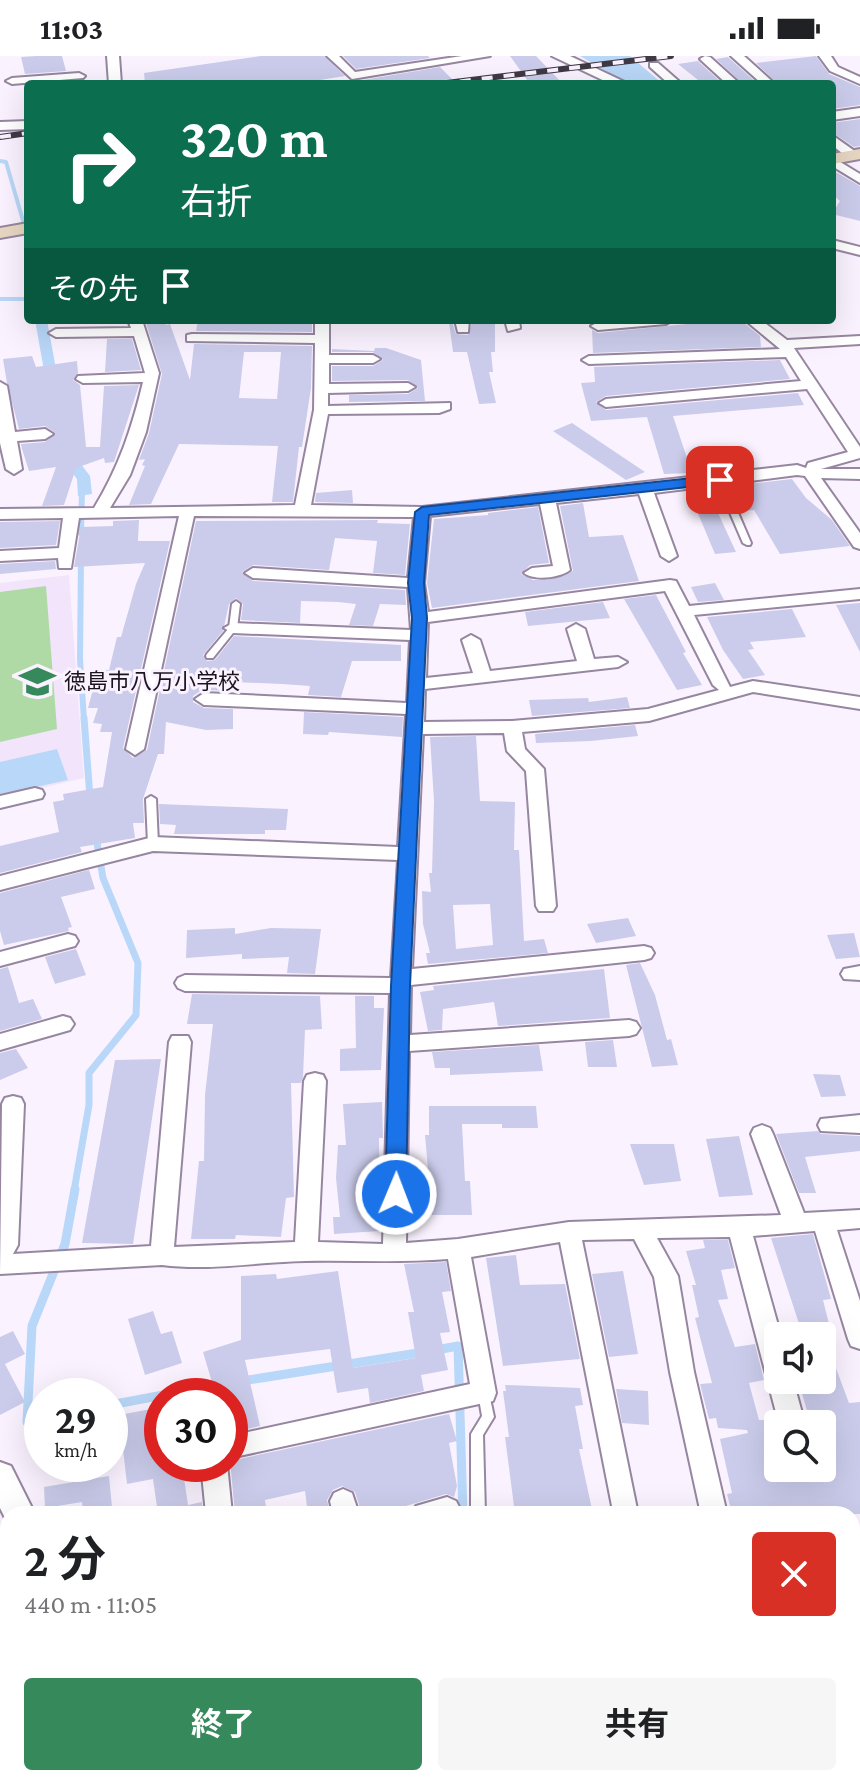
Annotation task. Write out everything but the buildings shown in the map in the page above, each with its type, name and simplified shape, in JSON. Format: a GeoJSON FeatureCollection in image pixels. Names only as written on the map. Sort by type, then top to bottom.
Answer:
{"type":"FeatureCollection","features":[{"type":"Feature","properties":{"kind":"main road"},"geometry":{"type":"LineString","coordinates":[[836,159],[856,155]]}},
{"type":"Feature","properties":{"kind":"main road"},"geometry":{"type":"LineString","coordinates":[[0,233],[24,229]]}},
{"type":"Feature","properties":{"kind":"street"},"geometry":{"type":"LineString","coordinates":[[113,56],[115,80]]}},
{"type":"Feature","properties":{"kind":"street"},"geometry":{"type":"LineString","coordinates":[[333,56],[352,76],[447,59],[484,56]]}},
{"type":"Feature","properties":{"kind":"street"},"geometry":{"type":"LineString","coordinates":[[559,56],[613,80]]}},
{"type":"Feature","properties":{"kind":"street"},"geometry":{"type":"LineString","coordinates":[[737,56],[764,80]]}},
{"type":"Feature","properties":{"kind":"street"},"geometry":{"type":"LineString","coordinates":[[706,59],[730,80]]}},
{"type":"Feature","properties":{"kind":"street"},"geometry":{"type":"LineString","coordinates":[[829,60],[860,64]]}},
{"type":"Feature","properties":{"kind":"street"},"geometry":{"type":"LineString","coordinates":[[829,60],[834,69],[859,81]]}},
{"type":"Feature","properties":{"kind":"street"},"geometry":{"type":"LineString","coordinates":[[654,65],[671,80]]}},
{"type":"Feature","properties":{"kind":"street"},"geometry":{"type":"LineString","coordinates":[[12,81],[79,75]]}},
{"type":"Feature","properties":{"kind":"street"},"geometry":{"type":"LineString","coordinates":[[836,84],[859,81]]}},
{"type":"Feature","properties":{"kind":"street"},"geometry":{"type":"LineString","coordinates":[[836,115],[860,112]]}},
{"type":"Feature","properties":{"kind":"street"},"geometry":{"type":"LineString","coordinates":[[0,126],[24,125]]}},
{"type":"Feature","properties":{"kind":"street"},"geometry":{"type":"LineString","coordinates":[[836,142],[856,155]]}},
{"type":"Feature","properties":{"kind":"street"},"geometry":{"type":"LineString","coordinates":[[836,163],[860,179]]}},
{"type":"Feature","properties":{"kind":"street"},"geometry":{"type":"LineString","coordinates":[[836,245],[860,251]]}},
{"type":"Feature","properties":{"kind":"street"},"geometry":{"type":"LineString","coordinates":[[302,510],[321,410],[322,324]]}},
{"type":"Feature","properties":{"kind":"street"},"geometry":{"type":"LineString","coordinates":[[598,326],[621,324]]}},
{"type":"Feature","properties":{"kind":"street"},"geometry":{"type":"LineString","coordinates":[[757,324],[785,349],[857,454],[804,471]]}},
{"type":"Feature","properties":{"kind":"street"},"geometry":{"type":"LineString","coordinates":[[56,333],[137,326],[147,350],[151,377],[138,432],[122,475],[99,513]]}},
{"type":"Feature","properties":{"kind":"street"},"geometry":{"type":"LineString","coordinates":[[192,338],[322,339]]}},
{"type":"Feature","properties":{"kind":"street"},"geometry":{"type":"LineString","coordinates":[[589,360],[785,349],[860,340]]}},
{"type":"Feature","properties":{"kind":"street"},"geometry":{"type":"LineString","coordinates":[[321,359],[373,359]]}},
{"type":"Feature","properties":{"kind":"street"},"geometry":{"type":"LineString","coordinates":[[83,379],[151,377]]}},
{"type":"Feature","properties":{"kind":"street"},"geometry":{"type":"LineString","coordinates":[[606,403],[811,384]]}},
{"type":"Feature","properties":{"kind":"street"},"geometry":{"type":"LineString","coordinates":[[0,386],[4,438],[14,469]]}},
{"type":"Feature","properties":{"kind":"street"},"geometry":{"type":"LineString","coordinates":[[321,389],[408,387]]}},
{"type":"Feature","properties":{"kind":"street"},"geometry":{"type":"LineString","coordinates":[[321,410],[439,409],[445,406]]}},
{"type":"Feature","properties":{"kind":"street"},"geometry":{"type":"LineString","coordinates":[[4,438],[45,434]]}},
{"type":"Feature","properties":{"kind":"street"},"geometry":{"type":"LineString","coordinates":[[804,471],[860,544]]}},
{"type":"Feature","properties":{"kind":"street"},"geometry":{"type":"LineString","coordinates":[[0,514],[187,514],[302,510],[422,512],[804,471],[860,474]]}},
{"type":"Feature","properties":{"kind":"street"},"geometry":{"type":"LineString","coordinates":[[645,489],[669,556]]}},
{"type":"Feature","properties":{"kind":"street"},"geometry":{"type":"LineString","coordinates":[[532,573],[562,570],[547,498]]}},
{"type":"Feature","properties":{"kind":"street"},"geometry":{"type":"LineString","coordinates":[[394,1254],[401,982],[419,627],[416,583],[422,512]]}},
{"type":"Feature","properties":{"kind":"street"},"geometry":{"type":"LineString","coordinates":[[0,556],[65,560],[72,513]]}},
{"type":"Feature","properties":{"kind":"street"},"geometry":{"type":"LineString","coordinates":[[135,749],[187,514]]}},
{"type":"Feature","properties":{"kind":"street"},"geometry":{"type":"LineString","coordinates":[[253,573],[416,583]]}},
{"type":"Feature","properties":{"kind":"street"},"geometry":{"type":"LineString","coordinates":[[233,628],[419,627],[670,585],[722,685]]}},
{"type":"Feature","properties":{"kind":"street"},"geometry":{"type":"LineString","coordinates":[[685,611],[860,594]]}},
{"type":"Feature","properties":{"kind":"street"},"geometry":{"type":"LineString","coordinates":[[576,629],[587,665]]}},
{"type":"Feature","properties":{"kind":"street"},"geometry":{"type":"LineString","coordinates":[[471,640],[483,678]]}},
{"type":"Feature","properties":{"kind":"street"},"geometry":{"type":"LineString","coordinates":[[416,685],[618,662]]}},
{"type":"Feature","properties":{"kind":"street"},"geometry":{"type":"LineString","coordinates":[[204,699],[512,727],[649,715],[753,686],[860,703]]}},
{"type":"Feature","properties":{"kind":"street"},"geometry":{"type":"LineString","coordinates":[[512,727],[516,751],[535,769],[546,906]]}},
{"type":"Feature","properties":{"kind":"street"},"geometry":{"type":"LineString","coordinates":[[0,802],[35,794]]}},
{"type":"Feature","properties":{"kind":"street"},"geometry":{"type":"LineString","coordinates":[[0,883],[153,844],[408,854]]}},
{"type":"Feature","properties":{"kind":"street"},"geometry":{"type":"LineString","coordinates":[[0,959],[68,941]]}},
{"type":"Feature","properties":{"kind":"street"},"geometry":{"type":"LineString","coordinates":[[185,983],[401,982],[644,953]]}},
{"type":"Feature","properties":{"kind":"street"},"geometry":{"type":"LineString","coordinates":[[0,1042],[63,1024]]}},
{"type":"Feature","properties":{"kind":"street"},"geometry":{"type":"LineString","coordinates":[[399,1044],[629,1028]]}},
{"type":"Feature","properties":{"kind":"street"},"geometry":{"type":"LineString","coordinates":[[162,1255],[180,1042]]}},
{"type":"Feature","properties":{"kind":"street"},"geometry":{"type":"LineString","coordinates":[[306,1251],[315,1081]]}},
{"type":"Feature","properties":{"kind":"street"},"geometry":{"type":"LineString","coordinates":[[0,1255],[6,1245],[13,1104]]}},
{"type":"Feature","properties":{"kind":"street"},"geometry":{"type":"LineString","coordinates":[[829,1125],[860,1124]]}},
{"type":"Feature","properties":{"kind":"street"},"geometry":{"type":"LineString","coordinates":[[762,1134],[796,1223]]}},
{"type":"Feature","properties":{"kind":"street"},"geometry":{"type":"LineString","coordinates":[[0,1264],[306,1251],[394,1254],[458,1249],[569,1231],[739,1227],[860,1219]]}},
{"type":"Feature","properties":{"kind":"street"},"geometry":{"type":"LineString","coordinates":[[823,1221],[860,1339]]}},
{"type":"Feature","properties":{"kind":"street"},"geometry":{"type":"LineString","coordinates":[[739,1227],[765,1322]]}},
{"type":"Feature","properties":{"kind":"street"},"geometry":{"type":"LineString","coordinates":[[641,1230],[666,1276],[682,1372],[712,1506]]}},
{"type":"Feature","properties":{"kind":"street"},"geometry":{"type":"LineString","coordinates":[[569,1231],[625,1506]]}},
{"type":"Feature","properties":{"kind":"street"},"geometry":{"type":"LineString","coordinates":[[248,1443],[446,1398],[484,1393],[458,1249]]}},
{"type":"Feature","properties":{"kind":"street"},"geometry":{"type":"LineString","coordinates":[[0,1476],[15,1506]]}},
{"type":"Feature","properties":{"kind":"street"},"geometry":{"type":"LineString","coordinates":[[216,1482],[218,1506]]}},
{"type":"Feature","properties":{"kind":"lane"},"geometry":{"type":"LineString","coordinates":[[720,480],[747,543]]}},
{"type":"Feature","properties":{"kind":"lane"},"geometry":{"type":"LineString","coordinates":[[210,656],[233,628],[236,604]]}},
{"type":"Feature","properties":{"kind":"lane"},"geometry":{"type":"LineString","coordinates":[[151,799],[153,844]]}},
{"type":"Feature","properties":{"kind":"lane"},"geometry":{"type":"LineString","coordinates":[[478,1506],[477,1434],[488,1417],[484,1393]]}},
{"type":"Feature","properties":{"kind":"shaded area","name":"徳島市八万小学校"},"geometry":{"type":"Polygon","coordinates":[[[69,575],[84,778],[0,798],[0,583],[69,575]]]}},
{"type":"Feature","properties":{"kind":"green space"},"geometry":{"type":"Polygon","coordinates":[[[46,586],[57,729],[0,742],[0,592],[46,586]]]}},
{"type":"Feature","properties":{"kind":"water"},"geometry":{"type":"Polygon","coordinates":[[[580,56],[630,56],[658,80],[621,80],[580,56]]]}},
{"type":"Feature","properties":{"kind":"water"},"geometry":{"type":"Polygon","coordinates":[[[36,324],[48,324],[71,451],[90,476],[92,494],[78,496],[77,479],[59,455],[36,324]]]}},
{"type":"Feature","properties":{"kind":"water"},"geometry":{"type":"Polygon","coordinates":[[[57,749],[68,780],[0,795],[0,762],[57,749]]]}},
{"type":"Feature","properties":{"kind":"waterway"},"geometry":{"type":"LineString","coordinates":[[0,161],[6,162],[24,224]]}},
{"type":"Feature","properties":{"kind":"waterway"},"geometry":{"type":"LineString","coordinates":[[0,299],[24,299]]}},
{"type":"Feature","properties":{"kind":"waterway"},"geometry":{"type":"LineString","coordinates":[[81,533],[82,489]]}},
{"type":"Feature","properties":{"kind":"waterway"},"geometry":{"type":"LineString","coordinates":[[81,557],[80,659],[84,720]]}},
{"type":"Feature","properties":{"kind":"waterway"},"geometry":{"type":"LineString","coordinates":[[84,718],[90,797]]}},
{"type":"Feature","properties":{"kind":"waterway"},"geometry":{"type":"LineString","coordinates":[[74,1191],[89,1105],[89,1073],[136,1015],[138,963],[103,878],[96,837]]}},
{"type":"Feature","properties":{"kind":"waterway"},"geometry":{"type":"LineString","coordinates":[[29,1378],[32,1326],[65,1244],[75,1189]]}},
{"type":"Feature","properties":{"kind":"waterway"},"geometry":{"type":"LineString","coordinates":[[436,1350],[458,1346],[463,1506]]}},
{"type":"Feature","properties":{"kind":"waterway"},"geometry":{"type":"LineString","coordinates":[[248,1380],[424,1352]]}},
{"type":"Feature","properties":{"kind":"waterway"},"geometry":{"type":"LineString","coordinates":[[128,1402],[144,1399]]}},
{"type":"Feature","properties":{"kind":"railway"},"geometry":{"type":"LineString","coordinates":[[471,80],[671,56]]}},
{"type":"Feature","properties":{"kind":"railway"},"geometry":{"type":"LineString","coordinates":[[0,137],[24,134]]}},
{"type":"Feature","properties":{"kind":"place","name":"徳島市八万小学校"},"geometry":{"type":"Point","coordinates":[38,681]}},
{"type":"Feature","properties":{"kind":"route"},"geometry":{"type":"LineString","coordinates":[[396,1194],[401,986],[420,618],[416,583],[422,512],[720,480]]}}]}
